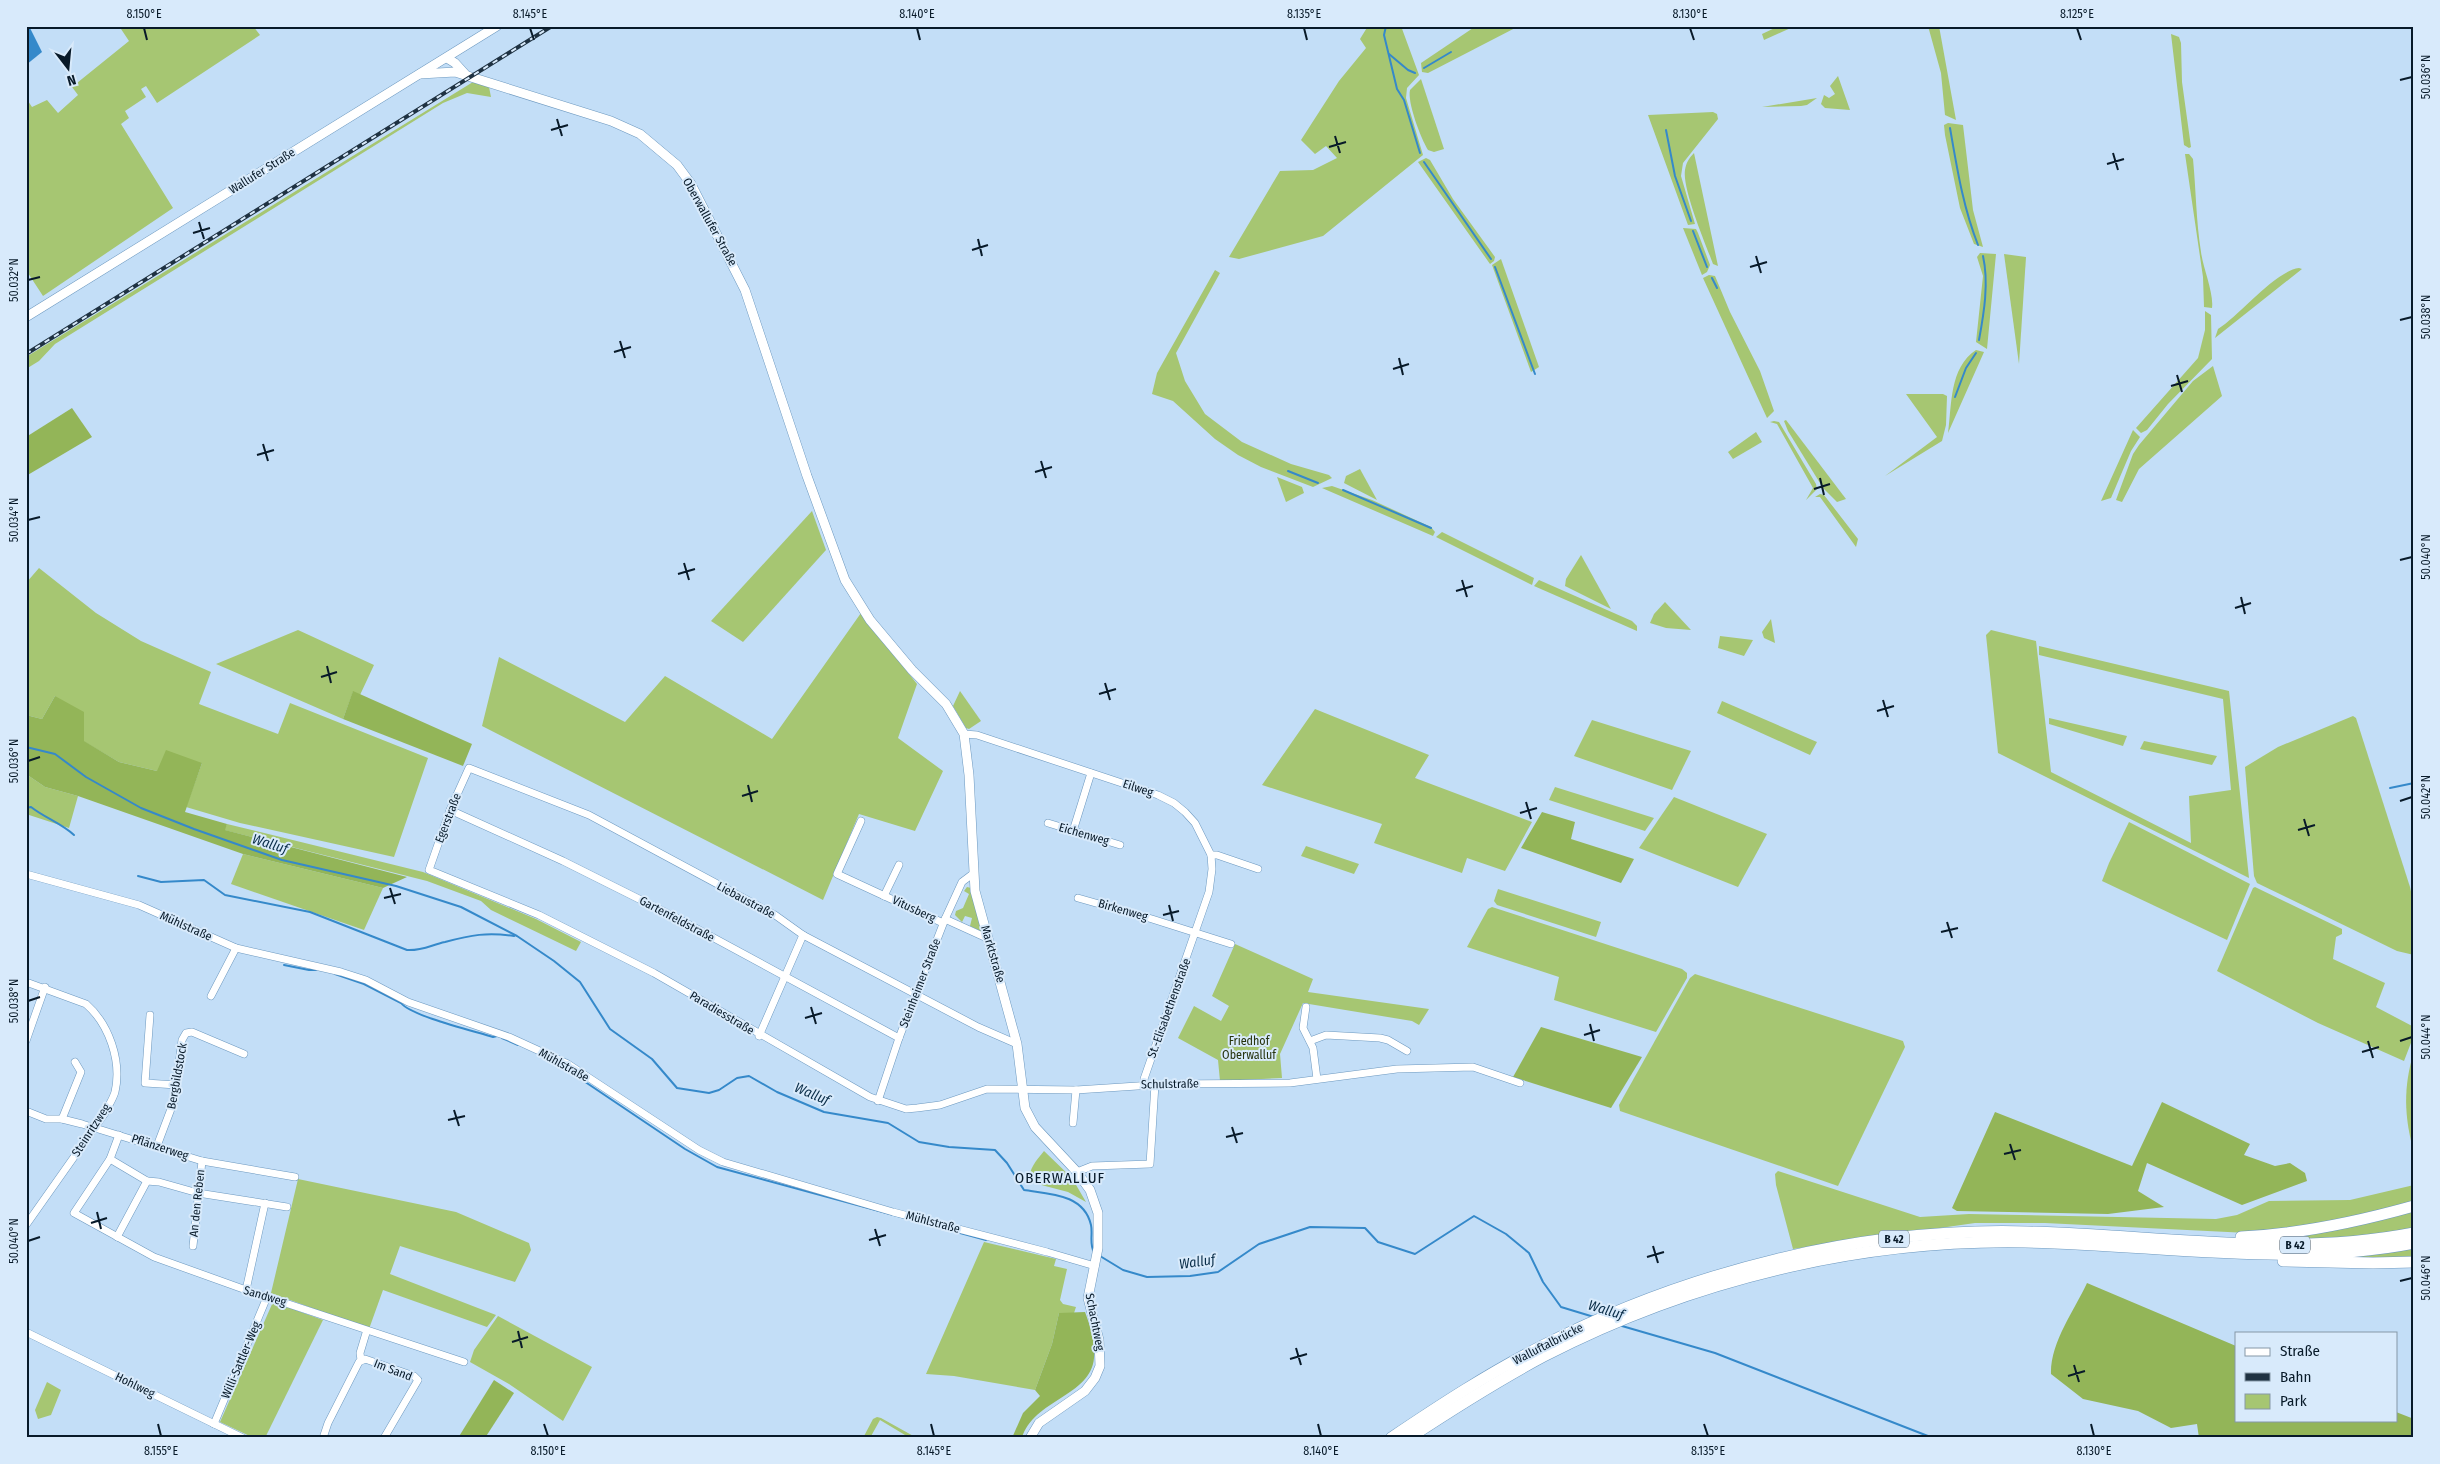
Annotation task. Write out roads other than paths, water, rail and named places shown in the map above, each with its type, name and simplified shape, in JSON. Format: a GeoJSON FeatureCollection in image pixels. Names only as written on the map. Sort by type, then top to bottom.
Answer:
{"type":"FeatureCollection","features":[{"type":"Feature","properties":{"kind":"highway"},"geometry":{"type":"LineString","coordinates":[[2176,1239],[2253,1236],[2316,1230],[2370,1219],[2414,1206]]}},
{"type":"Feature","properties":{"kind":"highway","name":"B 42"},"geometry":{"type":"LineString","coordinates":[[1808,1258],[1876,1241],[1982,1232],[2026,1232],[2286,1245],[2322,1244],[2414,1233]]}},
{"type":"Feature","properties":{"kind":"highway","name":"B 42"},"geometry":{"type":"LineString","coordinates":[[1808,1258],[1891,1249],[2000,1242],[2084,1244],[2217,1252],[2325,1254],[2414,1243]]}},
{"type":"Feature","properties":{"kind":"highway"},"geometry":{"type":"LineString","coordinates":[[2217,1252],[2298,1262],[2414,1262]]}},
{"type":"Feature","properties":{"kind":"highway","name":"Walluftalbrücke"},"geometry":{"type":"LineString","coordinates":[[1417,1426],[1513,1361],[1605,1317],[1656,1296],[1715,1276],[1808,1258]]}},
{"type":"Feature","properties":{"kind":"highway","name":"B 42"},"geometry":{"type":"LineString","coordinates":[[1391,1438],[1417,1426]]}},
{"type":"Feature","properties":{"kind":"highway","name":"B 42"},"geometry":{"type":"LineString","coordinates":[[1408,1438],[1417,1426]]}},
{"type":"Feature","properties":{"kind":"street","name":"Wallufer Straße"},"geometry":{"type":"LineString","coordinates":[[26,317],[497,26]]}},
{"type":"Feature","properties":{"kind":"street"},"geometry":{"type":"LineString","coordinates":[[460,72],[466,46]]}},
{"type":"Feature","properties":{"kind":"street","name":"Oberwallufer Straße"},"geometry":{"type":"LineString","coordinates":[[447,58],[460,72]]}},
{"type":"Feature","properties":{"kind":"street","name":"Oberwallufer Straße"},"geometry":{"type":"LineString","coordinates":[[420,74],[460,72],[623,125],[652,142],[677,165],[691,184],[740,278],[838,565],[858,603],[890,643]]}},
{"type":"Feature","properties":{"kind":"street","name":"Marktstraße"},"geometry":{"type":"LineString","coordinates":[[890,643],[921,680],[946,704],[964,734],[969,775],[975,891],[1017,1044],[1025,1108],[1035,1127],[1077,1172],[1090,1190],[1098,1213],[1096,1259]]}},
{"type":"Feature","properties":{"kind":"street","name":"Eilweg"},"geometry":{"type":"LineString","coordinates":[[964,734],[978,735],[1158,795],[1174,803],[1185,812],[1195,823],[1211,856],[1211,879],[1196,932]]}},
{"type":"Feature","properties":{"kind":"street","name":"Egerstraße"},"geometry":{"type":"LineString","coordinates":[[429,870],[450,810],[469,768]]}},
{"type":"Feature","properties":{"kind":"street","name":"Liebaustraße"},"geometry":{"type":"LineString","coordinates":[[469,768],[588,815],[775,915],[803,935],[978,1027],[1017,1044]]}},
{"type":"Feature","properties":{"kind":"street"},"geometry":{"type":"LineString","coordinates":[[1073,831],[1091,773]]}},
{"type":"Feature","properties":{"kind":"street","name":"Gartenfeldstraße"},"geometry":{"type":"LineString","coordinates":[[450,810],[580,870],[677,918],[899,1038]]}},
{"type":"Feature","properties":{"kind":"street","name":"Vitusberg"},"geometry":{"type":"LineString","coordinates":[[860,821],[837,874],[884,896],[989,939]]}},
{"type":"Feature","properties":{"kind":"street","name":"Eichenweg"},"geometry":{"type":"LineString","coordinates":[[1048,823],[1120,845]]}},
{"type":"Feature","properties":{"kind":"street"},"geometry":{"type":"LineString","coordinates":[[1211,856],[1217,855],[1258,869]]}},
{"type":"Feature","properties":{"kind":"street","name":"Vitusberg"},"geometry":{"type":"LineString","coordinates":[[884,896],[899,865]]}},
{"type":"Feature","properties":{"kind":"street","name":"Paradiesstraße"},"geometry":{"type":"LineString","coordinates":[[429,870],[548,920],[654,973],[759,1036],[878,1100],[906,1108],[917,1108],[940,1105],[987,1089],[1022,1088]]}},
{"type":"Feature","properties":{"kind":"street","name":"Steinheimer Straße"},"geometry":{"type":"LineString","coordinates":[[878,1100],[899,1038],[944,921],[962,882],[974,873]]}},
{"type":"Feature","properties":{"kind":"street","name":"Mühlstraße"},"geometry":{"type":"LineString","coordinates":[[26,874],[139,905],[236,948],[341,972],[366,980],[408,1002],[509,1037],[568,1064],[714,1159],[884,1209],[1048,1252],[1096,1259]]}},
{"type":"Feature","properties":{"kind":"street","name":"Birkenweg"},"geometry":{"type":"LineString","coordinates":[[1078,898],[1231,944]]}},
{"type":"Feature","properties":{"kind":"street","name":"St.-Elisabethenstraße"},"geometry":{"type":"LineString","coordinates":[[1144,1085],[1144,1079],[1196,932]]}},
{"type":"Feature","properties":{"kind":"street"},"geometry":{"type":"LineString","coordinates":[[759,1036],[803,935]]}},
{"type":"Feature","properties":{"kind":"street"},"geometry":{"type":"LineString","coordinates":[[212,996],[236,948]]}},
{"type":"Feature","properties":{"kind":"street","name":"Steinritzweg"},"geometry":{"type":"LineString","coordinates":[[26,982],[45,987],[86,1004],[104,1025],[112,1043],[116,1071],[114,1092],[94,1128],[26,1225]]}},
{"type":"Feature","properties":{"kind":"street"},"geometry":{"type":"LineString","coordinates":[[26,1041],[45,987]]}},
{"type":"Feature","properties":{"kind":"street"},"geometry":{"type":"LineString","coordinates":[[1306,1007],[1303,1028],[1313,1048],[1317,1079]]}},
{"type":"Feature","properties":{"kind":"street"},"geometry":{"type":"LineString","coordinates":[[150,1014],[145,1083],[177,1085]]}},
{"type":"Feature","properties":{"kind":"street","name":"Bergbildstock"},"geometry":{"type":"LineString","coordinates":[[157,1146],[171,1111],[177,1085],[182,1040],[186,1033],[192,1032],[244,1054]]}},
{"type":"Feature","properties":{"kind":"street"},"geometry":{"type":"LineString","coordinates":[[1310,1040],[1326,1035],[1380,1038],[1388,1040],[1407,1051]]}},
{"type":"Feature","properties":{"kind":"street"},"geometry":{"type":"LineString","coordinates":[[62,1119],[81,1072],[75,1062]]}},
{"type":"Feature","properties":{"kind":"street","name":"Schulstraße"},"geometry":{"type":"LineString","coordinates":[[1022,1088],[1076,1090],[1155,1084],[1290,1083],[1397,1069],[1473,1067],[1520,1083]]}},
{"type":"Feature","properties":{"kind":"street"},"geometry":{"type":"LineString","coordinates":[[1077,1172],[1092,1166],[1150,1164],[1155,1084]]}},
{"type":"Feature","properties":{"kind":"street"},"geometry":{"type":"LineString","coordinates":[[1073,1123],[1076,1090]]}},
{"type":"Feature","properties":{"kind":"street","name":"Pflänzerweg"},"geometry":{"type":"LineString","coordinates":[[26,1112],[46,1119],[62,1119],[202,1161],[295,1177]]}},
{"type":"Feature","properties":{"kind":"street"},"geometry":{"type":"LineString","coordinates":[[119,1135],[110,1159],[147,1181],[159,1182],[198,1193],[287,1207]]}},
{"type":"Feature","properties":{"kind":"street","name":"Sandweg"},"geometry":{"type":"LineString","coordinates":[[110,1159],[74,1213],[154,1257],[246,1290],[464,1362]]}},
{"type":"Feature","properties":{"kind":"street","name":"An den Reben"},"geometry":{"type":"LineString","coordinates":[[193,1246],[199,1205],[198,1193],[202,1161]]}},
{"type":"Feature","properties":{"kind":"street"},"geometry":{"type":"LineString","coordinates":[[117,1237],[147,1181]]}},
{"type":"Feature","properties":{"kind":"street"},"geometry":{"type":"LineString","coordinates":[[246,1290],[265,1203]]}},
{"type":"Feature","properties":{"kind":"street","name":"Schachtweg"},"geometry":{"type":"LineString","coordinates":[[1030,1438],[1039,1423],[1085,1391],[1095,1378],[1100,1366],[1100,1340],[1088,1298],[1096,1259]]}},
{"type":"Feature","properties":{"kind":"street","name":"Willi-Sattler-Weg"},"geometry":{"type":"LineString","coordinates":[[214,1424],[267,1297]]}},
{"type":"Feature","properties":{"kind":"street","name":"Hohlweg"},"geometry":{"type":"LineString","coordinates":[[26,1332],[243,1438]]}},
{"type":"Feature","properties":{"kind":"street","name":"Im Sand"},"geometry":{"type":"LineString","coordinates":[[323,1438],[328,1423],[361,1360],[360,1352],[366,1333]]}},
{"type":"Feature","properties":{"kind":"street","name":"Im Sand"},"geometry":{"type":"LineString","coordinates":[[361,1360],[365,1359],[414,1376],[418,1380],[384,1438]]}},
{"type":"Feature","properties":{"kind":"water"},"geometry":{"type":"Polygon","coordinates":[[[26,26],[29,26],[42,52],[26,65],[26,26]]]}},
{"type":"Feature","properties":{"kind":"waterway"},"geometry":{"type":"LineString","coordinates":[[1386,26],[1384,35],[1397,89],[1404,100],[1420,153]]}},
{"type":"Feature","properties":{"kind":"waterway"},"geometry":{"type":"LineString","coordinates":[[1424,68],[1451,52]]}},
{"type":"Feature","properties":{"kind":"waterway"},"geometry":{"type":"LineString","coordinates":[[1389,54],[1408,70],[1415,73]]}},
{"type":"Feature","properties":{"kind":"waterway"},"geometry":{"type":"LineString","coordinates":[[1950,128],[1964,202],[1978,245]]}},
{"type":"Feature","properties":{"kind":"waterway"},"geometry":{"type":"LineString","coordinates":[[1666,130],[1675,176],[1691,221]]}},
{"type":"Feature","properties":{"kind":"waterway"},"geometry":{"type":"LineString","coordinates":[[1424,162],[1491,259]]}},
{"type":"Feature","properties":{"kind":"waterway"},"geometry":{"type":"LineString","coordinates":[[1693,231],[1707,267]]}},
{"type":"Feature","properties":{"kind":"waterway"},"geometry":{"type":"LineString","coordinates":[[1979,340],[1986,287],[1983,256]]}},
{"type":"Feature","properties":{"kind":"waterway"},"geometry":{"type":"LineString","coordinates":[[1495,267],[1535,374]]}},
{"type":"Feature","properties":{"kind":"waterway"},"geometry":{"type":"LineString","coordinates":[[1712,278],[1717,288]]}},
{"type":"Feature","properties":{"kind":"waterway"},"geometry":{"type":"LineString","coordinates":[[1955,397],[1966,368],[1976,353]]}},
{"type":"Feature","properties":{"kind":"waterway"},"geometry":{"type":"LineString","coordinates":[[1288,471],[1318,483]]}},
{"type":"Feature","properties":{"kind":"waterway"},"geometry":{"type":"LineString","coordinates":[[1343,490],[1431,528]]}},
{"type":"Feature","properties":{"kind":"waterway","name":"Walluf"},"geometry":{"type":"LineString","coordinates":[[26,747],[55,754],[86,777],[141,808],[194,829],[282,860],[396,886],[461,907],[517,936],[554,961],[580,982],[610,1029],[652,1059],[677,1088],[709,1093],[719,1090],[737,1078],[749,1076],[777,1092],[824,1112],[888,1123],[919,1142],[949,1147],[995,1150],[1007,1163],[1024,1190],[1065,1197],[1081,1207],[1091,1225],[1094,1252]]}},
{"type":"Feature","properties":{"kind":"waterway"},"geometry":{"type":"LineString","coordinates":[[2390,788],[2414,783]]}},
{"type":"Feature","properties":{"kind":"waterway","name":"Walluf"},"geometry":{"type":"LineString","coordinates":[[26,808],[31,807],[74,835]]}},
{"type":"Feature","properties":{"kind":"waterway","name":"Walluf"},"geometry":{"type":"LineString","coordinates":[[138,876],[161,882],[204,880],[225,895],[310,912],[407,950],[422,949],[471,936],[495,934],[514,936]]}},
{"type":"Feature","properties":{"kind":"waterway"},"geometry":{"type":"LineString","coordinates":[[284,965],[316,970]]}},
{"type":"Feature","properties":{"kind":"waterway"},"geometry":{"type":"LineString","coordinates":[[335,974],[364,984],[429,1018],[493,1037],[497,1036]]}},
{"type":"Feature","properties":{"kind":"waterway"},"geometry":{"type":"LineString","coordinates":[[502,1038],[518,1045]]}},
{"type":"Feature","properties":{"kind":"waterway"},"geometry":{"type":"LineString","coordinates":[[554,1061],[685,1149],[717,1167],[986,1240]]}},
{"type":"Feature","properties":{"kind":"waterway","name":"Walluf"},"geometry":{"type":"LineString","coordinates":[[1100,1256],[1123,1270],[1147,1277],[1190,1276],[1218,1272],[1259,1244],[1310,1227],[1365,1228],[1378,1242],[1415,1254],[1474,1216],[1506,1234],[1529,1253],[1543,1282],[1561,1307],[1594,1317]]}},
{"type":"Feature","properties":{"kind":"waterway","name":"Walluf"},"geometry":{"type":"LineString","coordinates":[[1622,1326],[1715,1353],[1933,1438]]}},
{"type":"Feature","properties":{"kind":"railway"},"geometry":{"type":"LineString","coordinates":[[26,354],[552,26]]}},
{"type":"Feature","properties":{"kind":"district","name":"OBERWALLUF"},"geometry":{"type":"Point","coordinates":[1060,1178]}},
{"type":"Feature","properties":{"kind":"park label","name":"Friedhof Oberwalluf"},"geometry":{"type":"Point","coordinates":[1249,1048]}}]}
